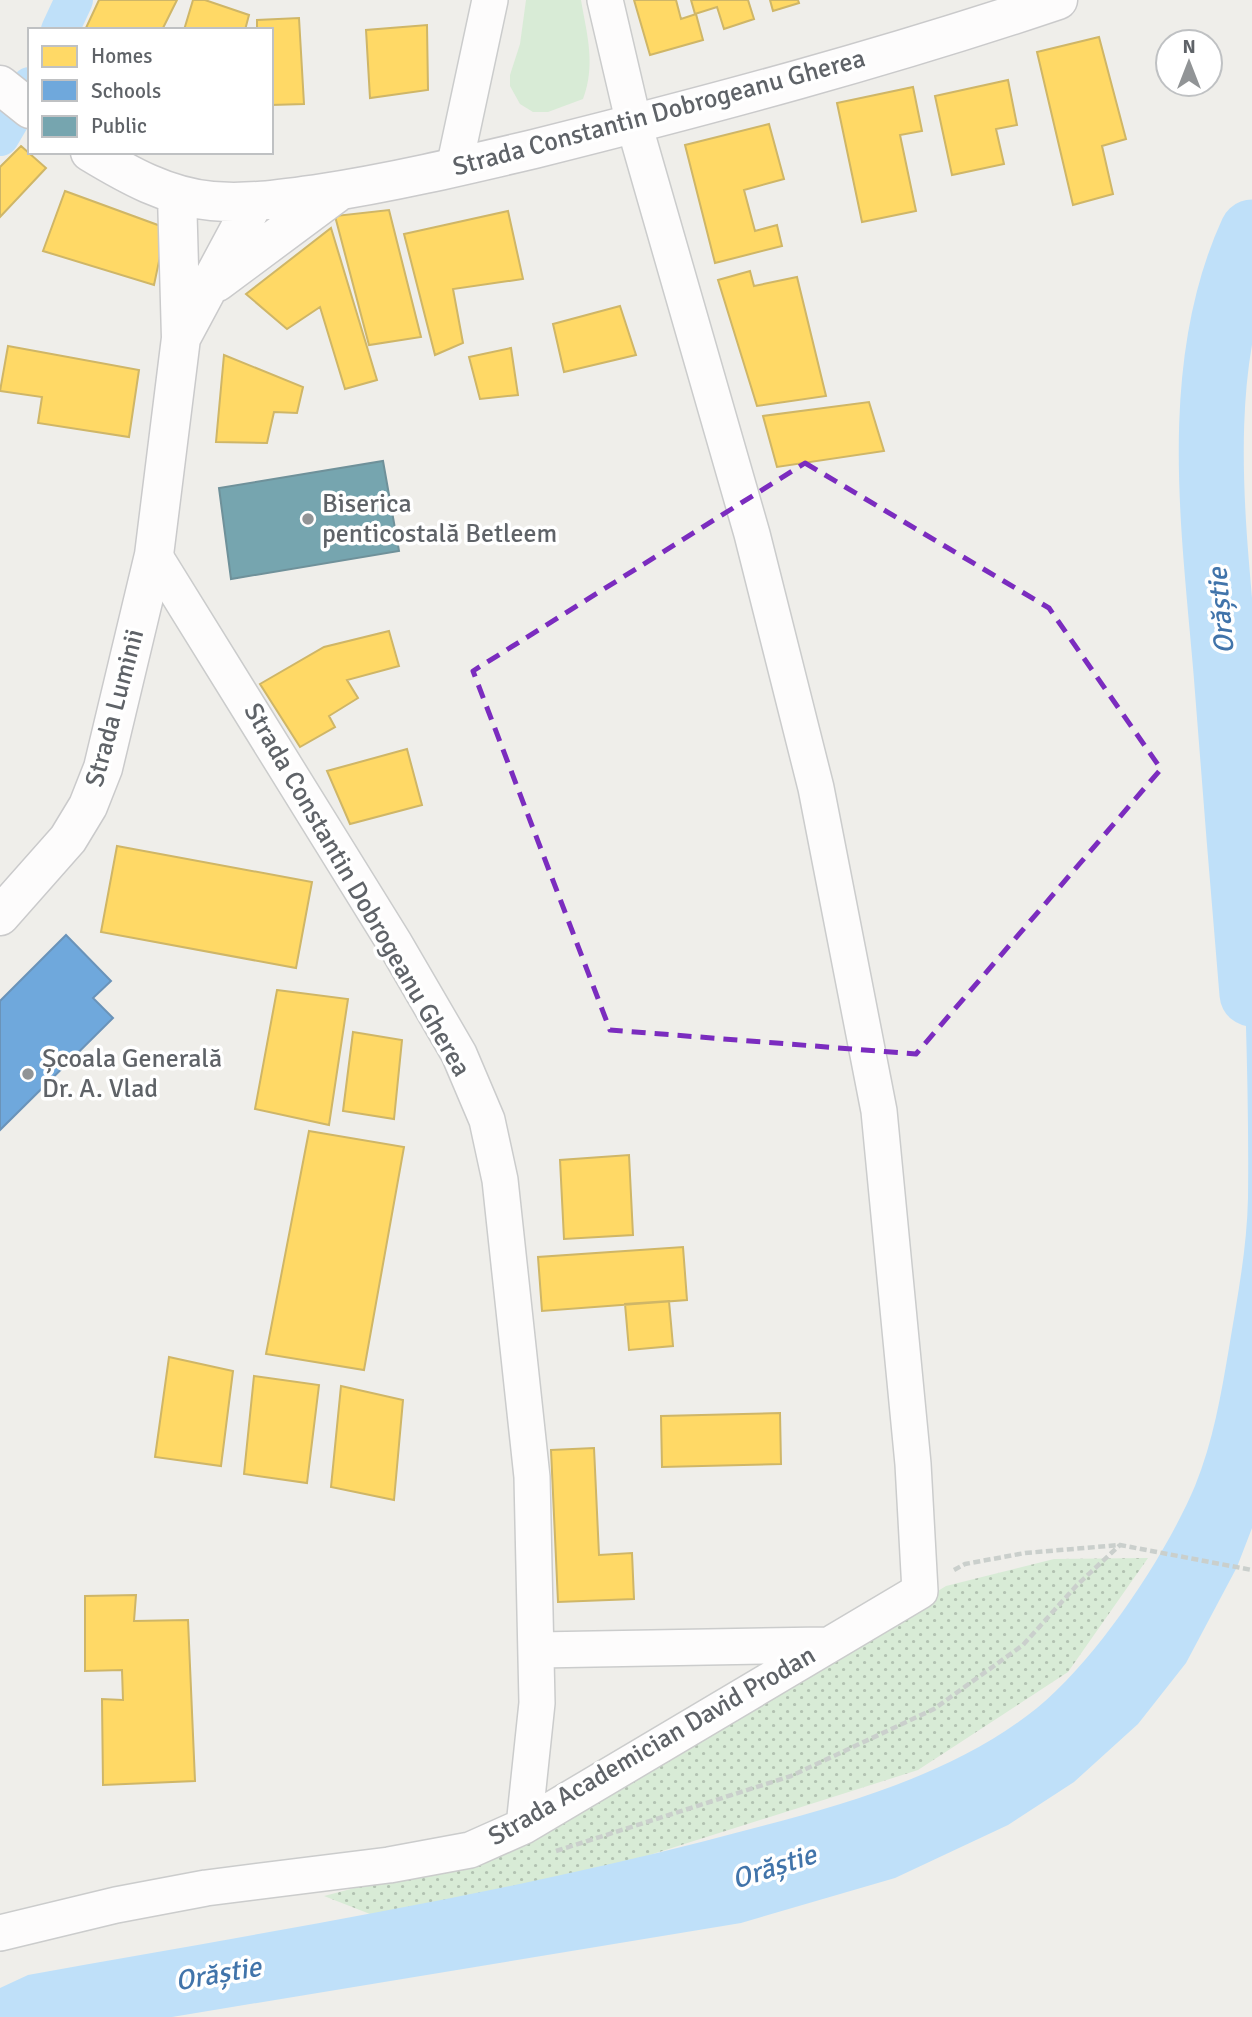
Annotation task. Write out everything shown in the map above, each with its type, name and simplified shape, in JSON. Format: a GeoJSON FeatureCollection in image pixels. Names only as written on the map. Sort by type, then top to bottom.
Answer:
{"type":"FeatureCollection","features":[{"type":"Feature","properties":{"kind":"street"},"geometry":{"type":"LineString","coordinates":[[454,169],[490,0]]}},
{"type":"Feature","properties":{"kind":"street"},"geometry":{"type":"LineString","coordinates":[[605,0],[634,124],[752,534],[816,788],[879,1111],[914,1464],[920,1591]]}},
{"type":"Feature","properties":{"kind":"street","name":"Strada Constantin Dobrogeanu Gherea"},"geometry":{"type":"LineString","coordinates":[[93,154],[130,176],[177,195],[254,202],[340,190],[454,169],[634,124],[951,36],[1058,0]]}},
{"type":"Feature","properties":{"kind":"street"},"geometry":{"type":"LineString","coordinates":[[0,85],[28,107]]}},
{"type":"Feature","properties":{"kind":"street"},"geometry":{"type":"LineString","coordinates":[[210,287],[340,190]]}},
{"type":"Feature","properties":{"kind":"street"},"geometry":{"type":"LineString","coordinates":[[154,555],[181,338],[177,195]]}},
{"type":"Feature","properties":{"kind":"street"},"geometry":{"type":"LineString","coordinates":[[181,338],[254,202]]}},
{"type":"Feature","properties":{"kind":"street","name":"Strada Constantin Dobrogeanu Gherea"},"geometry":{"type":"LineString","coordinates":[[154,555],[395,944],[459,1054],[487,1120],[500,1180],[532,1476],[538,1650],[537,1703],[524,1826]]}},
{"type":"Feature","properties":{"kind":"street","name":"Strada Luminii"},"geometry":{"type":"LineString","coordinates":[[0,916],[68,839],[88,806],[103,768],[154,555]]}},
{"type":"Feature","properties":{"kind":"street","name":"Strada Academician David Prodan"},"geometry":{"type":"LineString","coordinates":[[0,1933],[103,1908],[206,1888],[389,1865],[470,1850],[524,1826],[920,1591]]}},
{"type":"Feature","properties":{"kind":"street"},"geometry":{"type":"LineString","coordinates":[[538,1650],[828,1645]]}},
{"type":"Feature","properties":{"kind":"path"},"geometry":{"type":"LineString","coordinates":[[553,1853],[791,1776],[934,1709],[1023,1645],[1077,1585],[1120,1545]]}},
{"type":"Feature","properties":{"kind":"path"},"geometry":{"type":"LineString","coordinates":[[920,1591],[965,1564],[1025,1553],[1120,1545],[1250,1570]]}},
{"type":"Feature","properties":{"kind":"highlighted area"},"geometry":{"type":"Polygon","coordinates":[[[805,463],[1049,608],[1161,769],[916,1054],[610,1030],[473,671],[805,463]]]}},
{"type":"Feature","properties":{"kind":"green space"},"geometry":{"type":"Polygon","coordinates":[[[526,0],[581,0],[590,62],[583,99],[548,112],[533,112],[520,104],[510,86],[510,75],[520,44],[526,0]]]}},
{"type":"Feature","properties":{"kind":"green space"},"geometry":{"type":"Polygon","coordinates":[[[1148,1558],[1068,1672],[918,1770],[533,1892],[370,1914],[324,1896],[454,1862],[751,1706],[946,1586],[1054,1559],[1148,1558]]]}},
{"type":"Feature","properties":{"kind":"water"},"geometry":{"type":"Polygon","coordinates":[[[1252,932],[1252,1528],[1237,1567],[1186,1663],[1138,1724],[1074,1782],[1008,1825],[895,1878],[741,1923],[172,2017],[0,2017],[0,1988],[28,1975],[453,1898],[705,1841],[835,1806],[921,1775],[962,1756],[1037,1708],[1083,1663],[1148,1575],[1195,1486],[1212,1435],[1226,1366],[1246,1236],[1248,1132],[1243,933],[1252,932]]]}},
{"type":"Feature","properties":{"kind":"building: Homes"},"geometry":{"type":"Polygon","coordinates":[[[99,0],[177,0],[163,28],[86,28],[99,0]]]}},
{"type":"Feature","properties":{"kind":"building: Homes"},"geometry":{"type":"Polygon","coordinates":[[[193,0],[205,0],[249,15],[246,28],[185,28],[193,0]]]}},
{"type":"Feature","properties":{"kind":"building: Homes"},"geometry":{"type":"Polygon","coordinates":[[[634,0],[676,0],[681,19],[696,14],[703,40],[650,55],[634,0]]]}},
{"type":"Feature","properties":{"kind":"building: Homes"},"geometry":{"type":"Polygon","coordinates":[[[691,0],[748,0],[754,19],[724,29],[717,7],[695,14],[691,0]]]}},
{"type":"Feature","properties":{"kind":"building: Homes"},"geometry":{"type":"Polygon","coordinates":[[[770,0],[798,0],[799,3],[773,11],[770,0]]]}},
{"type":"Feature","properties":{"kind":"building: Homes"},"geometry":{"type":"Polygon","coordinates":[[[299,18],[304,104],[273,105],[273,28],[257,28],[257,20],[299,18]]]}},
{"type":"Feature","properties":{"kind":"building: Homes"},"geometry":{"type":"Polygon","coordinates":[[[427,25],[428,90],[370,98],[366,30],[427,25]]]}},
{"type":"Feature","properties":{"kind":"building: Homes"},"geometry":{"type":"Polygon","coordinates":[[[1099,37],[1126,139],[1102,146],[1113,194],[1073,205],[1037,52],[1099,37]]]}},
{"type":"Feature","properties":{"kind":"building: Homes"},"geometry":{"type":"Polygon","coordinates":[[[1008,80],[1017,125],[996,129],[1004,164],[952,175],[935,96],[1008,80]]]}},
{"type":"Feature","properties":{"kind":"building: Homes"},"geometry":{"type":"Polygon","coordinates":[[[913,87],[922,131],[900,135],[916,211],[862,222],[837,103],[913,87]]]}},
{"type":"Feature","properties":{"kind":"building: Homes"},"geometry":{"type":"Polygon","coordinates":[[[769,124],[784,179],[744,190],[755,231],[777,225],[782,246],[715,263],[685,145],[769,124]]]}},
{"type":"Feature","properties":{"kind":"building: Homes"},"geometry":{"type":"Polygon","coordinates":[[[21,146],[46,168],[0,217],[0,167],[21,146]]]}},
{"type":"Feature","properties":{"kind":"building: Homes"},"geometry":{"type":"Polygon","coordinates":[[[65,191],[166,228],[154,285],[43,251],[65,191]]]}},
{"type":"Feature","properties":{"kind":"building: Homes"},"geometry":{"type":"Polygon","coordinates":[[[389,210],[421,337],[369,345],[335,216],[389,210]]]}},
{"type":"Feature","properties":{"kind":"building: Homes"},"geometry":{"type":"Polygon","coordinates":[[[508,211],[523,279],[453,289],[463,343],[435,355],[404,234],[508,211]]]}},
{"type":"Feature","properties":{"kind":"building: Homes"},"geometry":{"type":"Polygon","coordinates":[[[331,228],[377,380],[345,389],[320,307],[287,329],[246,294],[331,228]]]}},
{"type":"Feature","properties":{"kind":"building: Homes"},"geometry":{"type":"Polygon","coordinates":[[[750,271],[754,286],[797,277],[826,396],[757,406],[718,280],[750,271]]]}},
{"type":"Feature","properties":{"kind":"building: Homes"},"geometry":{"type":"Polygon","coordinates":[[[620,306],[636,355],[564,372],[553,324],[620,306]]]}},
{"type":"Feature","properties":{"kind":"building: Homes"},"geometry":{"type":"Polygon","coordinates":[[[8,346],[139,370],[129,437],[38,423],[42,397],[0,391],[8,346]]]}},
{"type":"Feature","properties":{"kind":"building: Homes"},"geometry":{"type":"Polygon","coordinates":[[[511,348],[518,395],[480,399],[469,357],[511,348]]]}},
{"type":"Feature","properties":{"kind":"building: Homes"},"geometry":{"type":"Polygon","coordinates":[[[224,355],[303,387],[297,413],[274,412],[267,443],[216,442],[224,355]]]}},
{"type":"Feature","properties":{"kind":"building: Homes"},"geometry":{"type":"Polygon","coordinates":[[[869,402],[884,451],[777,467],[763,416],[869,402]]]}},
{"type":"Feature","properties":{"kind":"building: Homes"},"geometry":{"type":"Polygon","coordinates":[[[389,631],[399,666],[347,680],[358,698],[329,716],[335,727],[300,747],[260,684],[324,647],[389,631]]]}},
{"type":"Feature","properties":{"kind":"building: Homes"},"geometry":{"type":"Polygon","coordinates":[[[407,749],[422,805],[350,824],[327,771],[407,749]]]}},
{"type":"Feature","properties":{"kind":"building: Homes"},"geometry":{"type":"Polygon","coordinates":[[[117,846],[312,882],[296,968],[101,932],[117,846]]]}},
{"type":"Feature","properties":{"kind":"building: Homes"},"geometry":{"type":"Polygon","coordinates":[[[277,990],[348,999],[329,1125],[255,1109],[277,990]]]}},
{"type":"Feature","properties":{"kind":"building: Homes"},"geometry":{"type":"Polygon","coordinates":[[[353,1032],[402,1040],[394,1119],[343,1111],[353,1032]]]}},
{"type":"Feature","properties":{"kind":"building: Homes"},"geometry":{"type":"Polygon","coordinates":[[[309,1131],[404,1147],[364,1370],[266,1354],[309,1131]]]}},
{"type":"Feature","properties":{"kind":"building: Homes"},"geometry":{"type":"Polygon","coordinates":[[[629,1155],[633,1235],[564,1239],[560,1160],[629,1155]]]}},
{"type":"Feature","properties":{"kind":"building: Homes"},"geometry":{"type":"Polygon","coordinates":[[[683,1247],[687,1300],[542,1311],[538,1257],[683,1247]]]}},
{"type":"Feature","properties":{"kind":"building: Homes"},"geometry":{"type":"Polygon","coordinates":[[[669,1301],[673,1346],[629,1350],[625,1304],[669,1301]]]}},
{"type":"Feature","properties":{"kind":"building: Homes"},"geometry":{"type":"Polygon","coordinates":[[[169,1357],[233,1371],[221,1466],[155,1457],[169,1357]]]}},
{"type":"Feature","properties":{"kind":"building: Homes"},"geometry":{"type":"Polygon","coordinates":[[[254,1376],[319,1385],[307,1483],[244,1474],[254,1376]]]}},
{"type":"Feature","properties":{"kind":"building: Homes"},"geometry":{"type":"Polygon","coordinates":[[[341,1386],[403,1400],[394,1500],[331,1487],[341,1386]]]}},
{"type":"Feature","properties":{"kind":"building: Homes"},"geometry":{"type":"Polygon","coordinates":[[[780,1413],[781,1464],[662,1467],[661,1416],[780,1413]]]}},
{"type":"Feature","properties":{"kind":"building: Homes"},"geometry":{"type":"Polygon","coordinates":[[[594,1448],[599,1555],[632,1553],[634,1599],[558,1602],[551,1450],[594,1448]]]}},
{"type":"Feature","properties":{"kind":"building: Homes"},"geometry":{"type":"Polygon","coordinates":[[[136,1595],[134,1621],[188,1620],[195,1781],[103,1785],[102,1699],[123,1700],[122,1670],[85,1671],[85,1596],[136,1595]]]}},
{"type":"Feature","properties":{"kind":"building: Schools","name":"Școala Generală Dr. A. Vlad"},"geometry":{"type":"Polygon","coordinates":[[[66,935],[111,981],[93,998],[113,1018],[0,1130],[0,1001],[66,935]]]}},
{"type":"Feature","properties":{"kind":"building: Public","name":"Biserica penticostală Betleem"},"geometry":{"type":"Polygon","coordinates":[[[383,461],[399,551],[231,579],[219,488],[383,461]]]}},
{"type":"Feature","properties":{"kind":"waterway"},"geometry":{"type":"LineString","coordinates":[[61,28],[74,0]]}},
{"type":"Feature","properties":{"kind":"waterway"},"geometry":{"type":"LineString","coordinates":[[0,137],[28,89]]}},
{"type":"Feature","properties":{"kind":"waterway","name":"Orăștie"},"geometry":{"type":"LineString","coordinates":[[1252,232],[1233,284],[1220,338],[1213,393],[1211,449],[1216,562],[1252,994]]}},
{"type":"Feature","properties":{"kind":"place","name":"Biserica penticostală Betleem"},"geometry":{"type":"Point","coordinates":[308,519]}},
{"type":"Feature","properties":{"kind":"place","name":"Școala Generală Dr. A. Vlad"},"geometry":{"type":"Point","coordinates":[28,1074]}}]}
